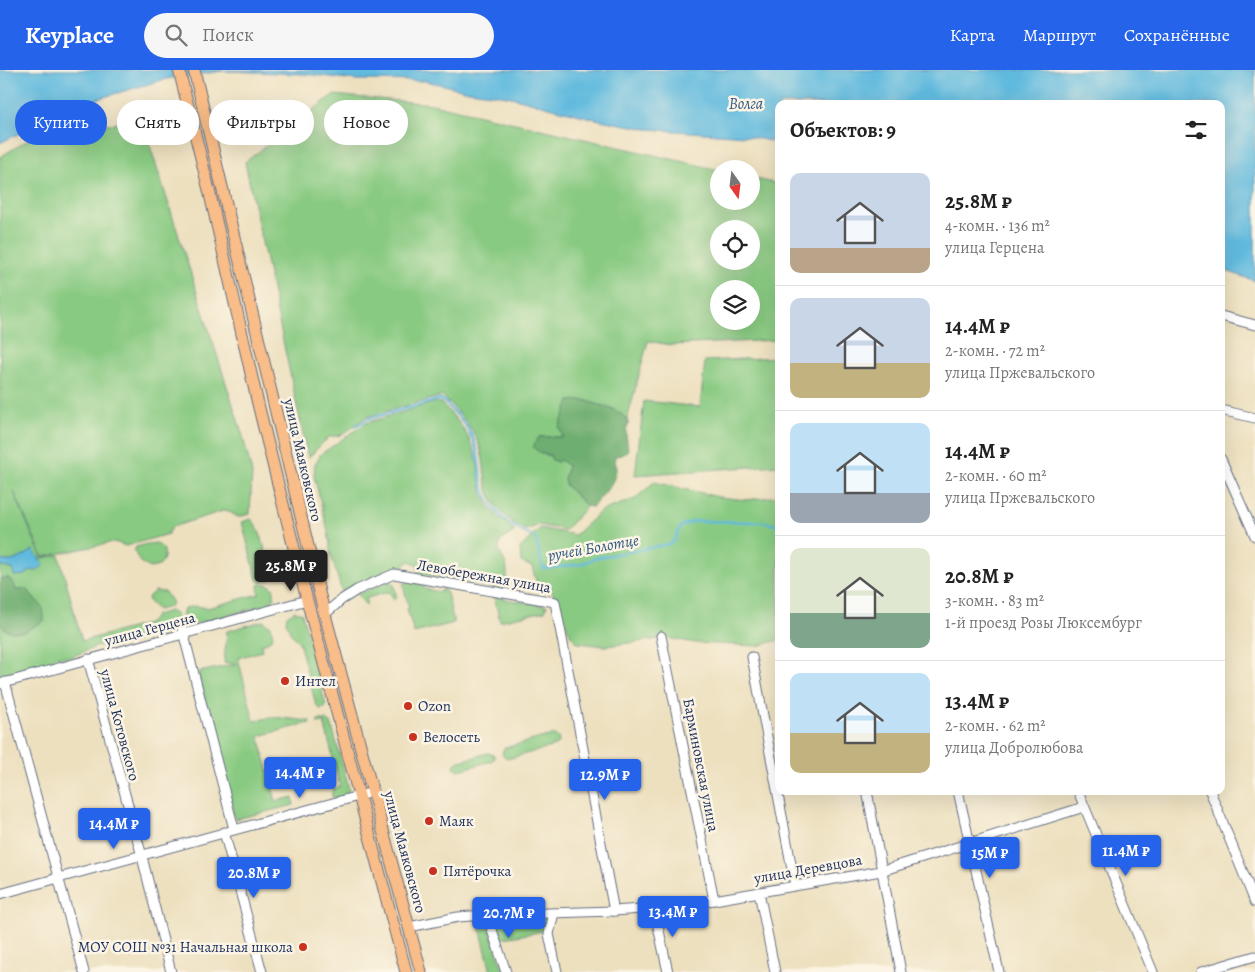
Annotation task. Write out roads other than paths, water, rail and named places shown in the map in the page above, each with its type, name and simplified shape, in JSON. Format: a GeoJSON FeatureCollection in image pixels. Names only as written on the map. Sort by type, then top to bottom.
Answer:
{"type":"FeatureCollection","features":[{"type":"Feature","properties":{"kind":"main road","name":"улица Маяковского"},"geometry":{"type":"LineString","coordinates":[[179,70],[209,190],[258,404],[307,600],[406,972]]}},
{"type":"Feature","properties":{"kind":"main road","name":"улица Маяковского"},"geometry":{"type":"LineString","coordinates":[[194,70],[325,614],[422,972]]}},
{"type":"Feature","properties":{"kind":"street"},"geometry":{"type":"LineString","coordinates":[[1225,317],[1255,325]]}},
{"type":"Feature","properties":{"kind":"street"},"geometry":{"type":"LineString","coordinates":[[1225,411],[1255,418]]}},
{"type":"Feature","properties":{"kind":"street"},"geometry":{"type":"LineString","coordinates":[[1225,468],[1255,536]]}},
{"type":"Feature","properties":{"kind":"street","name":"Левобережная улица"},"geometry":{"type":"LineString","coordinates":[[325,614],[341,600],[357,590],[394,574],[555,602],[614,911]]}},
{"type":"Feature","properties":{"kind":"street","name":"улица Герцена"},"geometry":{"type":"LineString","coordinates":[[2,683],[307,600]]}},
{"type":"Feature","properties":{"kind":"street"},"geometry":{"type":"LineString","coordinates":[[181,624],[234,829]]}},
{"type":"Feature","properties":{"kind":"street","name":"Барминовская улица"},"geometry":{"type":"LineString","coordinates":[[661,636],[714,900]]}},
{"type":"Feature","properties":{"kind":"street"},"geometry":{"type":"LineString","coordinates":[[752,657],[775,779]]}},
{"type":"Feature","properties":{"kind":"street","name":"улица Котовского"},"geometry":{"type":"LineString","coordinates":[[88,659],[171,972]]}},
{"type":"Feature","properties":{"kind":"street"},"geometry":{"type":"LineString","coordinates":[[2,683],[84,972]]}},
{"type":"Feature","properties":{"kind":"street"},"geometry":{"type":"LineString","coordinates":[[0,894],[373,792]]}},
{"type":"Feature","properties":{"kind":"street"},"geometry":{"type":"LineString","coordinates":[[778,795],[795,885]]}},
{"type":"Feature","properties":{"kind":"street"},"geometry":{"type":"LineString","coordinates":[[867,795],[901,972]]}},
{"type":"Feature","properties":{"kind":"street"},"geometry":{"type":"LineString","coordinates":[[959,795],[999,972]]}},
{"type":"Feature","properties":{"kind":"street"},"geometry":{"type":"LineString","coordinates":[[1080,795],[1153,972]]}},
{"type":"Feature","properties":{"kind":"street"},"geometry":{"type":"LineString","coordinates":[[1212,795],[1255,902]]}},
{"type":"Feature","properties":{"kind":"street","name":"улица Деревцова"},"geometry":{"type":"LineString","coordinates":[[409,927],[458,917],[654,908],[714,900],[881,871],[1084,807]]}},
{"type":"Feature","properties":{"kind":"street"},"geometry":{"type":"LineString","coordinates":[[224,832],[262,972]]}},
{"type":"Feature","properties":{"kind":"street"},"geometry":{"type":"LineString","coordinates":[[759,892],[776,972]]}},
{"type":"Feature","properties":{"kind":"street"},"geometry":{"type":"LineString","coordinates":[[654,908],[668,972]]}},
{"type":"Feature","properties":{"kind":"street"},"geometry":{"type":"LineString","coordinates":[[554,913],[549,934],[558,972]]}},
{"type":"Feature","properties":{"kind":"street"},"geometry":{"type":"LineString","coordinates":[[487,915],[506,972]]}},
{"type":"Feature","properties":{"kind":"street"},"geometry":{"type":"LineString","coordinates":[[1201,972],[1255,956]]}},
{"type":"Feature","properties":{"kind":"water","name":"Волга"},"geometry":{"type":"Polygon","coordinates":[[[0,70],[1255,70],[1255,281],[1225,270],[1225,100],[775,100],[775,142],[746,136],[647,129],[595,119],[507,96],[469,91],[426,81],[356,80],[304,74],[223,71],[166,79],[93,100],[15,100],[15,136],[0,143],[0,70]]]}},
{"type":"Feature","properties":{"kind":"water"},"geometry":{"type":"Polygon","coordinates":[[[33,550],[44,565],[36,571],[31,570],[25,575],[14,576],[13,569],[0,566],[0,560],[14,560],[33,550]]]}},
{"type":"Feature","properties":{"kind":"waterway","name":"ручей Болотце"},"geometry":{"type":"LineString","coordinates":[[356,426],[368,419],[441,399],[463,422],[473,438],[482,484],[490,502],[502,517],[518,529],[535,537],[543,569],[581,564],[596,558],[669,544],[674,541],[679,529],[683,525],[695,521],[764,522],[775,525]]}},
{"type":"Feature","properties":{"kind":"place","name":"Интел"},"geometry":{"type":"Point","coordinates":[285,681]}},
{"type":"Feature","properties":{"kind":"place","name":"Ozon"},"geometry":{"type":"Point","coordinates":[408,706]}},
{"type":"Feature","properties":{"kind":"place","name":"Велосеть"},"geometry":{"type":"Point","coordinates":[413,737]}},
{"type":"Feature","properties":{"kind":"place","name":"Маяк"},"geometry":{"type":"Point","coordinates":[429,821]}},
{"type":"Feature","properties":{"kind":"place","name":"Пятёрочка"},"geometry":{"type":"Point","coordinates":[433,871]}},
{"type":"Feature","properties":{"kind":"place","name":"МОУ СОШ №31 Начальная школа"},"geometry":{"type":"Point","coordinates":[303,947]}}]}
